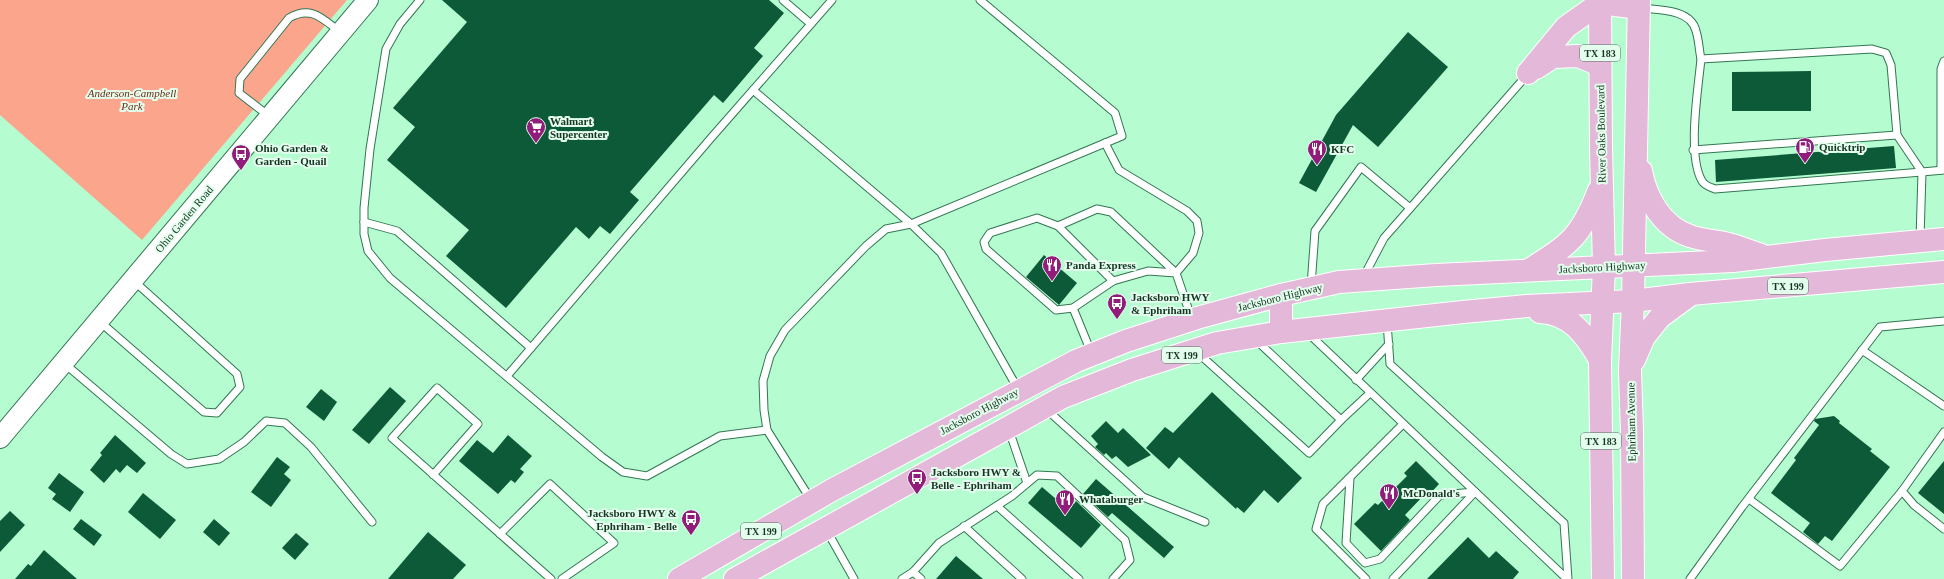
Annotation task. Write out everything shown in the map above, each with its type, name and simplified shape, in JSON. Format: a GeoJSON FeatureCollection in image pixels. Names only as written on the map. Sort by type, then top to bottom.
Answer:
{"type":"FeatureCollection","features":[{"type":"Feature","properties":{"kind":"main road"},"geometry":{"type":"LineString","coordinates":[[1528,73],[1566,27],[1600,2],[1639,4]]}},
{"type":"Feature","properties":{"kind":"main road","name":"River Oaks Boulevard"},"geometry":{"type":"LineString","coordinates":[[1600,2],[1601,184],[1604,267]]}},
{"type":"Feature","properties":{"kind":"main road","name":"TX 183"},"geometry":{"type":"LineString","coordinates":[[1634,266],[1639,4]]}},
{"type":"Feature","properties":{"kind":"main road"},"geometry":{"type":"LineString","coordinates":[[1528,73],[1553,57],[1578,56],[1600,65]]}},
{"type":"Feature","properties":{"kind":"main road"},"geometry":{"type":"LineString","coordinates":[[1636,143],[1644,187],[1653,204],[1671,226],[1676,230],[1690,236],[1732,245],[1766,257]]}},
{"type":"Feature","properties":{"kind":"main road"},"geometry":{"type":"LineString","coordinates":[[1528,271],[1561,250],[1573,240],[1582,229],[1591,212],[1601,184]]}},
{"type":"Feature","properties":{"kind":"main road","name":"Jacksboro Highway"},"geometry":{"type":"LineString","coordinates":[[679,579],[812,502],[1019,390],[1076,361],[1192,319],[1281,295],[1339,282],[1436,275],[1726,261],[1944,239]]}},
{"type":"Feature","properties":{"kind":"main road","name":"Ephriham Avenue"},"geometry":{"type":"LineString","coordinates":[[1634,266],[1630,370],[1634,578]]}},
{"type":"Feature","properties":{"kind":"main road","name":"TX 183"},"geometry":{"type":"LineString","coordinates":[[1603,579],[1600,360],[1604,267]]}},
{"type":"Feature","properties":{"kind":"main road","name":"TX 199"},"geometry":{"type":"LineString","coordinates":[[735,579],[1044,407],[1132,370],[1217,343],[1281,332],[1462,312],[1526,306],[1633,301],[1690,294],[1944,272]]}},
{"type":"Feature","properties":{"kind":"main road"},"geometry":{"type":"LineString","coordinates":[[1630,370],[1644,337],[1660,317],[1690,294]]}},
{"type":"Feature","properties":{"kind":"main road"},"geometry":{"type":"LineString","coordinates":[[1281,295],[1281,332]]}},
{"type":"Feature","properties":{"kind":"main road"},"geometry":{"type":"LineString","coordinates":[[1462,312],[1555,314],[1564,317],[1578,327],[1589,340],[1600,360]]}},
{"type":"Feature","properties":{"kind":"main road"},"geometry":{"type":"LineString","coordinates":[[812,502],[826,529]]}},
{"type":"Feature","properties":{"kind":"street","name":"Ohio Garden Road"},"geometry":{"type":"LineString","coordinates":[[0,438],[368,0]]}},
{"type":"Feature","properties":{"kind":"lane"},"geometry":{"type":"LineString","coordinates":[[420,0],[400,24],[386,49],[370,149],[364,222],[364,234],[368,252],[390,278],[602,457],[623,472],[647,476],[720,436],[767,430]]}},
{"type":"Feature","properties":{"kind":"lane"},"geometry":{"type":"LineString","coordinates":[[784,0],[811,24]]}},
{"type":"Feature","properties":{"kind":"lane"},"geometry":{"type":"LineString","coordinates":[[507,376],[831,0]]}},
{"type":"Feature","properties":{"kind":"lane"},"geometry":{"type":"LineString","coordinates":[[812,502],[767,430],[764,410],[763,381],[770,356],[785,330],[866,246],[886,229],[911,224],[1122,136],[1115,113],[980,0]]}},
{"type":"Feature","properties":{"kind":"lane"},"geometry":{"type":"LineString","coordinates":[[1639,4],[1678,13],[1691,21],[1696,29],[1701,59],[1693,150],[1702,181],[1707,186],[1715,189],[1942,170],[1941,69],[1944,60]]}},
{"type":"Feature","properties":{"kind":"lane"},"geometry":{"type":"LineString","coordinates":[[269,117],[239,93],[240,79],[289,18],[299,12],[317,14],[341,32]]}},
{"type":"Feature","properties":{"kind":"lane"},"geometry":{"type":"LineString","coordinates":[[1701,59],[1872,49],[1886,54],[1890,65],[1896,135],[1922,172],[1920,242]]}},
{"type":"Feature","properties":{"kind":"lane"},"geometry":{"type":"LineString","coordinates":[[1362,281],[1384,238],[1528,73]]}},
{"type":"Feature","properties":{"kind":"lane"},"geometry":{"type":"LineString","coordinates":[[753,90],[911,224],[941,253],[1019,390]]}},
{"type":"Feature","properties":{"kind":"lane"},"geometry":{"type":"LineString","coordinates":[[1693,150],[1896,135]]}},
{"type":"Feature","properties":{"kind":"lane"},"geometry":{"type":"LineString","coordinates":[[1105,143],[1119,170],[1187,211],[1197,221],[1199,233],[1193,253],[1176,273]]}},
{"type":"Feature","properties":{"kind":"lane"},"geometry":{"type":"LineString","coordinates":[[1311,289],[1315,231],[1361,167],[1410,208]]}},
{"type":"Feature","properties":{"kind":"lane"},"geometry":{"type":"LineString","coordinates":[[1058,226],[1097,209],[1110,212],[1176,273],[1192,319]]}},
{"type":"Feature","properties":{"kind":"lane"},"geometry":{"type":"LineString","coordinates":[[1113,281],[1058,226],[1036,218],[990,233],[984,242],[986,249],[1056,310],[1073,308],[1113,281],[1148,271],[1176,273]]}},
{"type":"Feature","properties":{"kind":"lane"},"geometry":{"type":"LineString","coordinates":[[364,222],[397,231],[532,348]]}},
{"type":"Feature","properties":{"kind":"lane"},"geometry":{"type":"LineString","coordinates":[[98,320],[204,412],[217,413],[240,388],[237,374],[133,280]]}},
{"type":"Feature","properties":{"kind":"lane"},"geometry":{"type":"LineString","coordinates":[[1073,308],[1092,354]]}},
{"type":"Feature","properties":{"kind":"lane"},"geometry":{"type":"LineString","coordinates":[[1387,321],[1390,364],[1564,523],[1567,579]]}},
{"type":"Feature","properties":{"kind":"lane"},"geometry":{"type":"LineString","coordinates":[[1690,579],[1880,327],[1944,321]]}},
{"type":"Feature","properties":{"kind":"lane"},"geometry":{"type":"LineString","coordinates":[[1305,329],[1356,380],[1567,579]]}},
{"type":"Feature","properties":{"kind":"lane"},"geometry":{"type":"LineString","coordinates":[[1252,337],[1341,420]]}},
{"type":"Feature","properties":{"kind":"lane"},"geometry":{"type":"LineString","coordinates":[[1356,380],[1389,344]]}},
{"type":"Feature","properties":{"kind":"lane"},"geometry":{"type":"LineString","coordinates":[[1862,350],[1944,406]]}},
{"type":"Feature","properties":{"kind":"lane"},"geometry":{"type":"LineString","coordinates":[[1194,351],[1309,453],[1370,393]]}},
{"type":"Feature","properties":{"kind":"lane"},"geometry":{"type":"LineString","coordinates":[[63,363],[171,454],[187,464],[219,459],[244,442],[266,421],[286,423],[311,447],[372,522]]}},
{"type":"Feature","properties":{"kind":"lane"},"geometry":{"type":"LineString","coordinates":[[433,475],[478,424],[437,388],[392,438],[433,475],[551,579]]}},
{"type":"Feature","properties":{"kind":"lane"},"geometry":{"type":"LineString","coordinates":[[1044,407],[1143,497],[1205,522]]}},
{"type":"Feature","properties":{"kind":"lane"},"geometry":{"type":"LineString","coordinates":[[1366,579],[1316,529],[1323,504],[1403,424]]}},
{"type":"Feature","properties":{"kind":"lane"},"geometry":{"type":"LineString","coordinates":[[1008,427],[1027,483]]}},
{"type":"Feature","properties":{"kind":"lane"},"geometry":{"type":"LineString","coordinates":[[1749,499],[1840,566],[1902,491],[1944,432]]}},
{"type":"Feature","properties":{"kind":"lane"},"geometry":{"type":"LineString","coordinates":[[902,579],[912,572],[939,543],[1012,496],[1037,475],[1057,476],[1125,540],[1130,560],[1113,579]]}},
{"type":"Feature","properties":{"kind":"lane"},"geometry":{"type":"LineString","coordinates":[[1350,478],[1346,543],[1365,563],[1380,559],[1440,496],[1475,492]]}},
{"type":"Feature","properties":{"kind":"lane"},"geometry":{"type":"LineString","coordinates":[[500,534],[550,484],[614,543],[562,579]]}},
{"type":"Feature","properties":{"kind":"lane"},"geometry":{"type":"LineString","coordinates":[[1902,491],[1914,505],[1944,529]]}},
{"type":"Feature","properties":{"kind":"lane"},"geometry":{"type":"LineString","coordinates":[[1393,579],[1475,492]]}},
{"type":"Feature","properties":{"kind":"lane"},"geometry":{"type":"LineString","coordinates":[[997,506],[1079,579]]}},
{"type":"Feature","properties":{"kind":"lane"},"geometry":{"type":"LineString","coordinates":[[964,526],[1022,579]]}},
{"type":"Feature","properties":{"kind":"lane"},"geometry":{"type":"LineString","coordinates":[[826,529],[854,579]]}},
{"type":"Feature","properties":{"kind":"lane"},"geometry":{"type":"LineString","coordinates":[[912,572],[921,579]]}},
{"type":"Feature","properties":{"kind":"green space","name":"Anderson-Campbell Park"},"geometry":{"type":"Polygon","coordinates":[[[0,0],[347,0],[142,240],[0,115],[0,0]]]}},
{"type":"Feature","properties":{"kind":"building","name":"Walmart Supercenter"},"geometry":{"type":"Polygon","coordinates":[[[442,0],[769,0],[784,13],[754,48],[763,56],[723,103],[714,95],[630,192],[639,200],[610,234],[600,226],[589,239],[576,227],[506,308],[446,256],[469,230],[387,160],[415,127],[393,108],[467,22],[442,0]]]}},
{"type":"Feature","properties":{"kind":"building"},"geometry":{"type":"Polygon","coordinates":[[[1408,32],[1448,67],[1378,147],[1353,125],[1316,192],[1299,183],[1336,115],[1408,32]]]}},
{"type":"Feature","properties":{"kind":"building"},"geometry":{"type":"Polygon","coordinates":[[[1811,71],[1811,111],[1732,111],[1732,72],[1811,71]]]}},
{"type":"Feature","properties":{"kind":"building","name":"Quicktrip"},"geometry":{"type":"Polygon","coordinates":[[[1894,146],[1896,168],[1716,182],[1715,160],[1894,146]]]}},
{"type":"Feature","properties":{"kind":"building"},"geometry":{"type":"Polygon","coordinates":[[[1044,255],[1077,283],[1059,305],[1026,277],[1044,255]]]}},
{"type":"Feature","properties":{"kind":"building"},"geometry":{"type":"Polygon","coordinates":[[[390,387],[406,401],[369,444],[352,430],[390,387]]]}},
{"type":"Feature","properties":{"kind":"building"},"geometry":{"type":"Polygon","coordinates":[[[321,389],[337,402],[324,421],[306,407],[321,389]]]}},
{"type":"Feature","properties":{"kind":"building"},"geometry":{"type":"Polygon","coordinates":[[[1212,392],[1302,478],[1278,503],[1264,490],[1244,513],[1237,507],[1236,509],[1179,457],[1169,469],[1146,448],[1165,427],[1173,433],[1212,392]]]}},
{"type":"Feature","properties":{"kind":"building"},"geometry":{"type":"Polygon","coordinates":[[[1834,416],[1840,421],[1839,423],[1872,449],[1870,451],[1890,467],[1832,541],[1825,536],[1818,544],[1803,532],[1810,523],[1771,493],[1796,460],[1794,458],[1819,425],[1814,421],[1815,419],[1834,416]]]}},
{"type":"Feature","properties":{"kind":"building"},"geometry":{"type":"Polygon","coordinates":[[[1106,421],[1118,433],[1123,428],[1151,455],[1128,467],[1116,456],[1112,459],[1106,453],[1104,455],[1095,447],[1098,444],[1091,436],[1106,421]]]}},
{"type":"Feature","properties":{"kind":"building"},"geometry":{"type":"Polygon","coordinates":[[[115,435],[146,463],[137,473],[127,465],[120,473],[116,469],[104,483],[90,470],[102,455],[100,453],[115,435]]]}},
{"type":"Feature","properties":{"kind":"building"},"geometry":{"type":"Polygon","coordinates":[[[508,435],[532,456],[520,469],[524,472],[515,483],[511,480],[498,494],[459,461],[477,440],[493,453],[508,435]]]}},
{"type":"Feature","properties":{"kind":"building"},"geometry":{"type":"Polygon","coordinates":[[[277,457],[290,467],[284,474],[291,480],[271,507],[251,492],[277,457]]]}},
{"type":"Feature","properties":{"kind":"building","name":"McDonald's"},"geometry":{"type":"Polygon","coordinates":[[[1416,461],[1439,484],[1428,496],[1425,494],[1405,515],[1410,520],[1381,551],[1354,524],[1375,503],[1378,505],[1407,476],[1404,473],[1416,461]]]}},
{"type":"Feature","properties":{"kind":"building"},"geometry":{"type":"Polygon","coordinates":[[[1944,461],[1944,514],[1918,493],[1944,461]]]}},
{"type":"Feature","properties":{"kind":"building"},"geometry":{"type":"Polygon","coordinates":[[[59,473],[84,492],[70,512],[52,499],[56,494],[48,488],[59,473]]]}},
{"type":"Feature","properties":{"kind":"building"},"geometry":{"type":"Polygon","coordinates":[[[1096,479],[1174,547],[1164,558],[1112,513],[1108,517],[1083,494],[1096,479]]]}},
{"type":"Feature","properties":{"kind":"building","name":"Whataburger"},"geometry":{"type":"Polygon","coordinates":[[[1042,487],[1063,505],[1068,499],[1074,504],[1076,501],[1101,525],[1081,548],[1028,503],[1042,487]]]}},
{"type":"Feature","properties":{"kind":"building"},"geometry":{"type":"Polygon","coordinates":[[[143,493],[176,520],[160,539],[128,512],[143,493]]]}},
{"type":"Feature","properties":{"kind":"building"},"geometry":{"type":"Polygon","coordinates":[[[10,511],[25,525],[0,552],[0,521],[10,511]]]}},
{"type":"Feature","properties":{"kind":"building"},"geometry":{"type":"Polygon","coordinates":[[[81,519],[102,535],[94,546],[73,529],[81,519]]]}},
{"type":"Feature","properties":{"kind":"building"},"geometry":{"type":"Polygon","coordinates":[[[214,519],[230,533],[219,546],[203,532],[214,519]]]}},
{"type":"Feature","properties":{"kind":"building"},"geometry":{"type":"Polygon","coordinates":[[[428,532],[466,565],[453,579],[388,579],[428,532]]]}},
{"type":"Feature","properties":{"kind":"building"},"geometry":{"type":"Polygon","coordinates":[[[296,533],[309,544],[295,560],[282,548],[296,533]]]}},
{"type":"Feature","properties":{"kind":"building"},"geometry":{"type":"Polygon","coordinates":[[[1468,537],[1489,558],[1496,551],[1519,572],[1513,579],[1427,579],[1468,537]]]}},
{"type":"Feature","properties":{"kind":"building"},"geometry":{"type":"Polygon","coordinates":[[[44,550],[77,579],[15,579],[28,564],[31,566],[44,550]]]}},
{"type":"Feature","properties":{"kind":"building"},"geometry":{"type":"Polygon","coordinates":[[[956,556],[983,579],[936,579],[956,556]]]}},
{"type":"Feature","properties":{"kind":"place","name":"Walmart Supercenter"},"geometry":{"type":"Point","coordinates":[536,144]}},
{"type":"Feature","properties":{"kind":"place","name":"Quicktrip"},"geometry":{"type":"Point","coordinates":[1805,164]}},
{"type":"Feature","properties":{"kind":"place","name":"KFC"},"geometry":{"type":"Point","coordinates":[1317,166]}},
{"type":"Feature","properties":{"kind":"place","name":"Ohio Garden & Garden - Quail"},"geometry":{"type":"Point","coordinates":[241,171]}},
{"type":"Feature","properties":{"kind":"place","name":"Panda Express"},"geometry":{"type":"Point","coordinates":[1052,282]}},
{"type":"Feature","properties":{"kind":"place","name":"Jacksboro HWY & Ephriham"},"geometry":{"type":"Point","coordinates":[1117,320]}},
{"type":"Feature","properties":{"kind":"place","name":"Jacksboro HWY & Belle - Ephriham"},"geometry":{"type":"Point","coordinates":[917,495]}},
{"type":"Feature","properties":{"kind":"place","name":"McDonald's"},"geometry":{"type":"Point","coordinates":[1389,510]}},
{"type":"Feature","properties":{"kind":"place","name":"Whataburger"},"geometry":{"type":"Point","coordinates":[1065,516]}},
{"type":"Feature","properties":{"kind":"place","name":"Jacksboro HWY & Ephriham - Belle"},"geometry":{"type":"Point","coordinates":[691,536]}}]}
